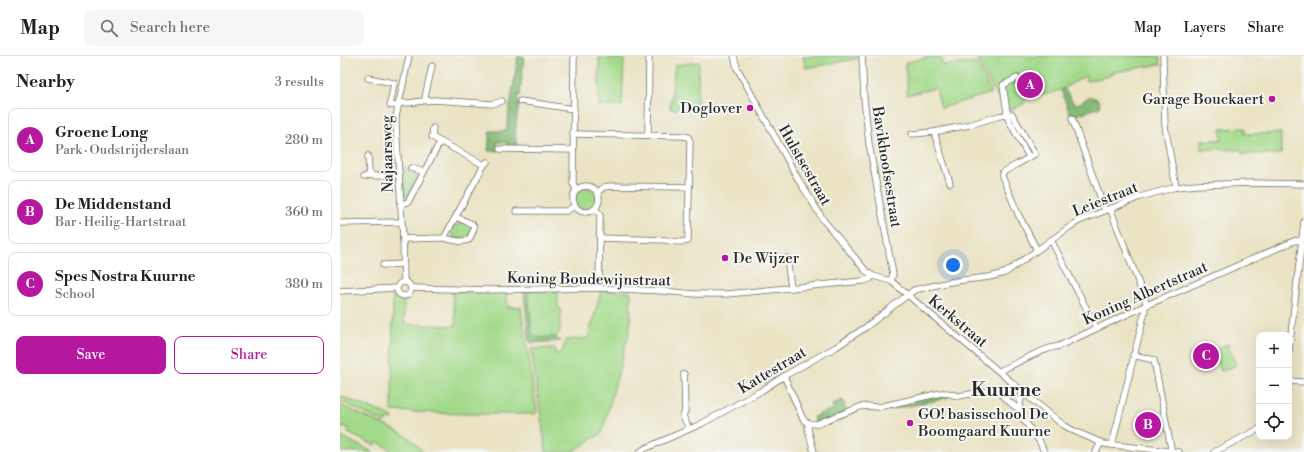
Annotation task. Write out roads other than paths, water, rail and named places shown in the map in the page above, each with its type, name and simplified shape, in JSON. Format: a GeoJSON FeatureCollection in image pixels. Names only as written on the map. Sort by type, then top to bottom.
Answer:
{"type":"FeatureCollection","features":[{"type":"Feature","properties":{"kind":"street","name":"Najaarsweg"},"geometry":{"type":"LineString","coordinates":[[404,282],[396,126],[398,104],[409,56]]}},
{"type":"Feature","properties":{"kind":"street"},"geometry":{"type":"LineString","coordinates":[[574,56],[573,184],[576,190]]}},
{"type":"Feature","properties":{"kind":"street"},"geometry":{"type":"LineString","coordinates":[[648,134],[649,56]]}},
{"type":"Feature","properties":{"kind":"street","name":"Hulstsestraat"},"geometry":{"type":"LineString","coordinates":[[734,56],[737,68],[817,211],[866,272],[872,276]]}},
{"type":"Feature","properties":{"kind":"street","name":"Bavikhoofsestraat"},"geometry":{"type":"LineString","coordinates":[[862,56],[866,121],[893,274],[891,281]]}},
{"type":"Feature","properties":{"kind":"street"},"geometry":{"type":"LineString","coordinates":[[1163,56],[1165,126],[1176,187]]}},
{"type":"Feature","properties":{"kind":"street"},"geometry":{"type":"LineString","coordinates":[[426,100],[432,66]]}},
{"type":"Feature","properties":{"kind":"street"},"geometry":{"type":"LineString","coordinates":[[368,78],[394,83],[390,105],[426,100],[492,104],[502,101]]}},
{"type":"Feature","properties":{"kind":"street"},"geometry":{"type":"LineString","coordinates":[[1017,78],[1004,85],[1008,112],[1006,115],[1029,157],[1026,160],[1005,170],[1002,173],[1002,176],[1018,214],[1037,250]]}},
{"type":"Feature","properties":{"kind":"street"},"geometry":{"type":"LineString","coordinates":[[520,101],[574,109]]}},
{"type":"Feature","properties":{"kind":"street"},"geometry":{"type":"LineString","coordinates":[[912,134],[969,126],[1006,115]]}},
{"type":"Feature","properties":{"kind":"street"},"geometry":{"type":"LineString","coordinates":[[1072,118],[1145,306],[1112,445]]}},
{"type":"Feature","properties":{"kind":"street"},"geometry":{"type":"LineString","coordinates":[[433,128],[432,137],[485,164],[444,238]]}},
{"type":"Feature","properties":{"kind":"street"},"geometry":{"type":"LineString","coordinates":[[934,132],[950,183]]}},
{"type":"Feature","properties":{"kind":"street"},"geometry":{"type":"LineString","coordinates":[[573,134],[648,134],[684,136],[688,137],[690,141],[688,241],[672,242],[666,240],[600,238]]}},
{"type":"Feature","properties":{"kind":"street","name":"Najaarsweg"},"geometry":{"type":"LineString","coordinates":[[400,205],[408,202],[440,142]]}},
{"type":"Feature","properties":{"kind":"street"},"geometry":{"type":"LineString","coordinates":[[500,148],[573,150]]}},
{"type":"Feature","properties":{"kind":"street"},"geometry":{"type":"LineString","coordinates":[[368,156],[369,172],[371,174]]}},
{"type":"Feature","properties":{"kind":"street","name":"Najaarsweg"},"geometry":{"type":"LineString","coordinates":[[411,168],[424,172]]}},
{"type":"Feature","properties":{"kind":"street"},"geometry":{"type":"LineString","coordinates":[[364,177],[371,174],[374,176],[399,175]]}},
{"type":"Feature","properties":{"kind":"street","name":"Leiestraat"},"geometry":{"type":"LineString","coordinates":[[908,294],[914,290],[955,281],[997,276],[1014,268],[1079,221],[1156,191],[1197,185],[1252,183],[1304,184]]}},
{"type":"Feature","properties":{"kind":"street"},"geometry":{"type":"LineString","coordinates":[[583,186],[591,186],[598,192],[599,201],[595,209],[584,212],[574,206],[574,194],[576,190],[583,186]]}},
{"type":"Feature","properties":{"kind":"street"},"geometry":{"type":"LineString","coordinates":[[598,192],[604,187],[610,186],[689,187]]}},
{"type":"Feature","properties":{"kind":"street"},"geometry":{"type":"LineString","coordinates":[[516,211],[567,211],[574,206]]}},
{"type":"Feature","properties":{"kind":"street"},"geometry":{"type":"LineString","coordinates":[[595,209],[600,214],[598,288]]}},
{"type":"Feature","properties":{"kind":"street"},"geometry":{"type":"LineString","coordinates":[[402,239],[444,238],[464,241],[469,240],[474,227],[472,224],[456,217]]}},
{"type":"Feature","properties":{"kind":"street"},"geometry":{"type":"LineString","coordinates":[[341,223],[401,222]]}},
{"type":"Feature","properties":{"kind":"street"},"geometry":{"type":"LineString","coordinates":[[1291,332],[1304,222]]}},
{"type":"Feature","properties":{"kind":"street"},"geometry":{"type":"LineString","coordinates":[[1051,240],[1096,328]]}},
{"type":"Feature","properties":{"kind":"street","name":"Koning Albertstraat"},"geometry":{"type":"LineString","coordinates":[[999,371],[1014,365],[1024,358],[1048,348],[1058,346],[1294,241],[1302,240]]}},
{"type":"Feature","properties":{"kind":"street"},"geometry":{"type":"LineString","coordinates":[[787,258],[791,288]]}},
{"type":"Feature","properties":{"kind":"street"},"geometry":{"type":"LineString","coordinates":[[383,265],[403,264]]}},
{"type":"Feature","properties":{"kind":"street","name":"Kerkstraat"},"geometry":{"type":"LineString","coordinates":[[872,276],[891,281],[908,294],[1022,390],[1022,394],[1025,394],[1062,424],[1072,430],[1100,442],[1112,445],[1179,452]]}},
{"type":"Feature","properties":{"kind":"street","name":"Koning Boudewijnstraat"},"geometry":{"type":"LineString","coordinates":[[411,288],[491,290],[598,288],[663,290],[694,294],[727,294],[863,281],[870,279],[872,276]]}},
{"type":"Feature","properties":{"kind":"street"},"geometry":{"type":"LineString","coordinates":[[404,282],[409,284],[411,288],[409,294],[404,296],[398,293],[397,288],[399,283],[404,282]]}},
{"type":"Feature","properties":{"kind":"street"},"geometry":{"type":"LineString","coordinates":[[340,291],[397,288]]}},
{"type":"Feature","properties":{"kind":"street","name":"Kattestraat"},"geometry":{"type":"LineString","coordinates":[[640,452],[718,415],[836,347],[866,328],[908,294]]}},
{"type":"Feature","properties":{"kind":"street"},"geometry":{"type":"LineString","coordinates":[[1133,355],[1154,360],[1168,431],[1170,451]]}},
{"type":"Feature","properties":{"kind":"street"},"geometry":{"type":"LineString","coordinates":[[684,374],[685,411],[683,416],[689,429]]}},
{"type":"Feature","properties":{"kind":"street"},"geometry":{"type":"LineString","coordinates":[[784,376],[803,419],[808,423],[816,424],[854,408],[863,406],[883,406],[941,393],[958,396],[984,391],[996,391],[1019,409]]}},
{"type":"Feature","properties":{"kind":"street"},"geometry":{"type":"LineString","coordinates":[[1292,381],[1304,382]]}},
{"type":"Feature","properties":{"kind":"street"},"geometry":{"type":"LineString","coordinates":[[1022,394],[1019,409],[1021,416],[1040,442],[1044,452]]}},
{"type":"Feature","properties":{"kind":"street"},"geometry":{"type":"LineString","coordinates":[[808,423],[808,429],[814,452]]}},
{"type":"Feature","properties":{"kind":"street"},"geometry":{"type":"LineString","coordinates":[[1214,452],[1256,431]]}},
{"type":"Feature","properties":{"kind":"street"},"geometry":{"type":"LineString","coordinates":[[1096,452],[1100,442]]}},
{"type":"Feature","properties":{"kind":"place","name":"Groene Long"},"geometry":{"type":"Point","coordinates":[1030,85]}},
{"type":"Feature","properties":{"kind":"place","name":"Garage Bouckaert"},"geometry":{"type":"Point","coordinates":[1272,99]}},
{"type":"Feature","properties":{"kind":"place","name":"Doglover"},"geometry":{"type":"Point","coordinates":[750,108]}},
{"type":"Feature","properties":{"kind":"place","name":"De Wijzer"},"geometry":{"type":"Point","coordinates":[725,258]}},
{"type":"Feature","properties":{"kind":"place","name":"Spes Nostra Kuurne"},"geometry":{"type":"Point","coordinates":[1206,356]}},
{"type":"Feature","properties":{"kind":"place","name":"GO! basisschool De Boomgaard Kuurne"},"geometry":{"type":"Point","coordinates":[910,423]}},
{"type":"Feature","properties":{"kind":"place","name":"De Middenstand"},"geometry":{"type":"Point","coordinates":[1148,425]}},
{"type":"Feature","properties":{"kind":"district","name":"Kuurne"},"geometry":{"type":"Point","coordinates":[1006,389]}}]}
